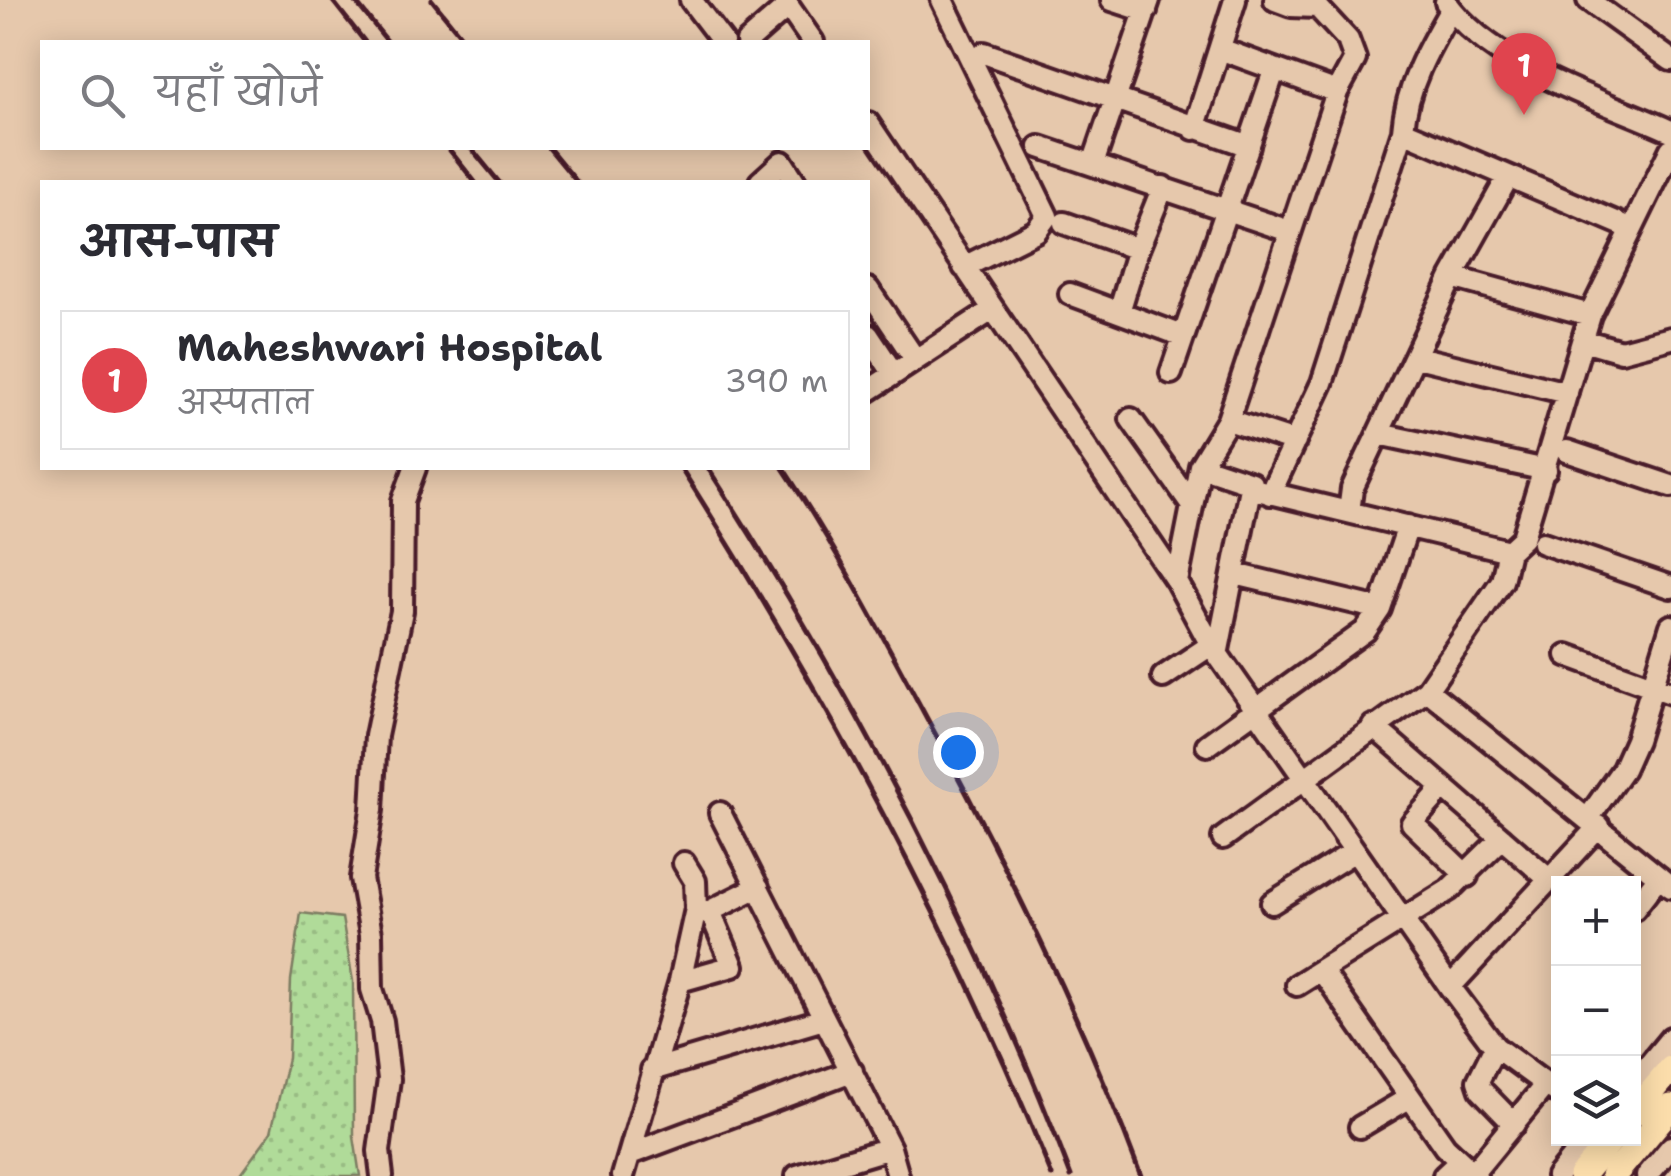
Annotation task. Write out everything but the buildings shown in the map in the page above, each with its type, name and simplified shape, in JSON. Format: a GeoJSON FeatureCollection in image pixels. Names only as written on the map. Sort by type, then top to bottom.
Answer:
{"type":"FeatureCollection","features":[{"type":"Feature","properties":{"kind":"main road"},"geometry":{"type":"LineString","coordinates":[[1612,1176],[1671,1107]]}},
{"type":"Feature","properties":{"kind":"main road"},"geometry":{"type":"LineString","coordinates":[[1581,1176],[1605,1146]]}},
{"type":"Feature","properties":{"kind":"street"},"geometry":{"type":"LineString","coordinates":[[691,0],[721,40]]}},
{"type":"Feature","properties":{"kind":"street"},"geometry":{"type":"LineString","coordinates":[[942,0],[1047,216],[1036,231],[964,267]]}},
{"type":"Feature","properties":{"kind":"street"},"geometry":{"type":"LineString","coordinates":[[1093,164],[1148,6],[1112,0]]}},
{"type":"Feature","properties":{"kind":"street"},"geometry":{"type":"LineString","coordinates":[[1194,129],[1235,0]]}},
{"type":"Feature","properties":{"kind":"street"},"geometry":{"type":"LineString","coordinates":[[1177,582],[1200,466],[1228,420],[1336,92],[1354,59],[1348,40],[1314,3],[1291,6],[1275,0]]}},
{"type":"Feature","properties":{"kind":"street"},"geometry":{"type":"LineString","coordinates":[[1588,0],[1671,60]]}},
{"type":"Feature","properties":{"kind":"street"},"geometry":{"type":"LineString","coordinates":[[749,40],[786,3],[812,40]]}},
{"type":"Feature","properties":{"kind":"street"},"geometry":{"type":"LineString","coordinates":[[1163,677],[1215,648],[1260,491],[1294,442],[1322,383],[1404,131],[1404,108],[1448,4],[1482,40],[1522,64],[1671,131]]}},
{"type":"Feature","properties":{"kind":"street"},"geometry":{"type":"LineString","coordinates":[[1220,49],[1336,92]]}},
{"type":"Feature","properties":{"kind":"street"},"geometry":{"type":"LineString","coordinates":[[984,53],[1250,146]]}},
{"type":"Feature","properties":{"kind":"street"},"geometry":{"type":"LineString","coordinates":[[1171,373],[1274,71]]}},
{"type":"Feature","properties":{"kind":"street"},"geometry":{"type":"LineString","coordinates":[[870,126],[1400,920],[1495,1047],[1551,1087]]}},
{"type":"Feature","properties":{"kind":"street"},"geometry":{"type":"LineString","coordinates":[[1404,131],[1507,179],[1630,228]]}},
{"type":"Feature","properties":{"kind":"street"},"geometry":{"type":"LineString","coordinates":[[1040,148],[1290,231]]}},
{"type":"Feature","properties":{"kind":"street"},"geometry":{"type":"LineString","coordinates":[[1223,838],[1428,690],[1493,596],[1509,552],[1524,538],[1590,316],[1671,150]]}},
{"type":"Feature","properties":{"kind":"street"},"geometry":{"type":"LineString","coordinates":[[762,180],[782,162],[794,180]]}},
{"type":"Feature","properties":{"kind":"street"},"geometry":{"type":"LineString","coordinates":[[1348,512],[1352,488],[1452,276],[1507,179]]}},
{"type":"Feature","properties":{"kind":"street"},"geometry":{"type":"LineString","coordinates":[[1119,312],[1163,187]]}},
{"type":"Feature","properties":{"kind":"street"},"geometry":{"type":"LineString","coordinates":[[1064,223],[1138,250]]}},
{"type":"Feature","properties":{"kind":"street"},"geometry":{"type":"LineString","coordinates":[[1452,276],[1590,316]]}},
{"type":"Feature","properties":{"kind":"street"},"geometry":{"type":"LineString","coordinates":[[870,292],[915,359]]}},
{"type":"Feature","properties":{"kind":"street"},"geometry":{"type":"LineString","coordinates":[[1070,294],[1184,336]]}},
{"type":"Feature","properties":{"kind":"street"},"geometry":{"type":"LineString","coordinates":[[870,390],[992,310]]}},
{"type":"Feature","properties":{"kind":"street"},"geometry":{"type":"LineString","coordinates":[[1583,340],[1622,351],[1671,338]]}},
{"type":"Feature","properties":{"kind":"street"},"geometry":{"type":"LineString","coordinates":[[870,339],[894,374]]}},
{"type":"Feature","properties":{"kind":"street"},"geometry":{"type":"LineString","coordinates":[[1417,356],[1566,393]]}},
{"type":"Feature","properties":{"kind":"street"},"geometry":{"type":"LineString","coordinates":[[1131,418],[1192,505]]}},
{"type":"Feature","properties":{"kind":"street"},"geometry":{"type":"LineString","coordinates":[[1228,420],[1294,442]]}},
{"type":"Feature","properties":{"kind":"street"},"geometry":{"type":"LineString","coordinates":[[1378,434],[1546,470]]}},
{"type":"Feature","properties":{"kind":"street"},"geometry":{"type":"LineString","coordinates":[[1566,451],[1671,486]]}},
{"type":"Feature","properties":{"kind":"street"},"geometry":{"type":"LineString","coordinates":[[1200,466],[1250,483],[1260,491],[1509,552]]}},
{"type":"Feature","properties":{"kind":"street"},"geometry":{"type":"LineString","coordinates":[[382,1176],[379,1150],[388,1079],[382,1021],[372,989],[371,934],[361,878],[372,810],[376,736],[402,610],[403,501],[414,470]]}},
{"type":"Feature","properties":{"kind":"street"},"geometry":{"type":"LineString","coordinates":[[1207,745],[1365,631],[1380,609],[1408,526]]}},
{"type":"Feature","properties":{"kind":"street"},"geometry":{"type":"LineString","coordinates":[[1542,543],[1671,588]]}},
{"type":"Feature","properties":{"kind":"street"},"geometry":{"type":"LineString","coordinates":[[1235,574],[1380,609]]}},
{"type":"Feature","properties":{"kind":"street"},"geometry":{"type":"LineString","coordinates":[[1450,988],[1550,881],[1594,822],[1623,769],[1671,626]]}},
{"type":"Feature","properties":{"kind":"street"},"geometry":{"type":"LineString","coordinates":[[1567,655],[1671,694]]}},
{"type":"Feature","properties":{"kind":"street"},"geometry":{"type":"LineString","coordinates":[[1428,690],[1665,882],[1641,903]]}},
{"type":"Feature","properties":{"kind":"street"},"geometry":{"type":"LineString","coordinates":[[1374,726],[1550,881]]}},
{"type":"Feature","properties":{"kind":"street"},"geometry":{"type":"LineString","coordinates":[[1442,789],[1412,823],[1467,876]]}},
{"type":"Feature","properties":{"kind":"street"},"geometry":{"type":"LineString","coordinates":[[720,813],[890,1148],[898,1176]]}},
{"type":"Feature","properties":{"kind":"street"},"geometry":{"type":"LineString","coordinates":[[1297,985],[1467,876],[1502,838]]}},
{"type":"Feature","properties":{"kind":"street"},"geometry":{"type":"LineString","coordinates":[[1272,903],[1355,851]]}},
{"type":"Feature","properties":{"kind":"street"},"geometry":{"type":"LineString","coordinates":[[680,980],[733,966],[703,911],[695,880],[684,863]]}},
{"type":"Feature","properties":{"kind":"street"},"geometry":{"type":"LineString","coordinates":[[624,1176],[652,1070],[703,911],[758,887]]}},
{"type":"Feature","properties":{"kind":"street"},"geometry":{"type":"LineString","coordinates":[[1322,970],[1463,1172],[1551,1089]]}},
{"type":"Feature","properties":{"kind":"street"},"geometry":{"type":"LineString","coordinates":[[652,1070],[824,1019]]}},
{"type":"Feature","properties":{"kind":"street"},"geometry":{"type":"LineString","coordinates":[[1646,1070],[1671,1038]]}},
{"type":"Feature","properties":{"kind":"street"},"geometry":{"type":"LineString","coordinates":[[1495,1047],[1478,1081],[1481,1090],[1514,1124]]}},
{"type":"Feature","properties":{"kind":"street"},"geometry":{"type":"LineString","coordinates":[[630,1154],[852,1071]]}},
{"type":"Feature","properties":{"kind":"street"},"geometry":{"type":"LineString","coordinates":[[1360,1127],[1409,1098]]}},
{"type":"Feature","properties":{"kind":"street"},"geometry":{"type":"LineString","coordinates":[[1557,1176],[1581,1146]]}},
{"type":"Feature","properties":{"kind":"street"},"geometry":{"type":"LineString","coordinates":[[806,1175],[890,1148]]}},
{"type":"Feature","properties":{"kind":"street"},"geometry":{"type":"LineString","coordinates":[[1647,1176],[1671,1148]]}},
{"type":"Feature","properties":{"kind":"green space"},"geometry":{"type":"Polygon","coordinates":[[[301,913],[342,918],[353,981],[354,1137],[360,1176],[239,1176],[271,1132],[288,1058],[291,980],[301,913]]]}},
{"type":"Feature","properties":{"kind":"railway"},"geometry":{"type":"LineString","coordinates":[[332,0],[363,40]]}},
{"type":"Feature","properties":{"kind":"railway"},"geometry":{"type":"LineString","coordinates":[[354,0],[386,40]]}},
{"type":"Feature","properties":{"kind":"railway"},"geometry":{"type":"LineString","coordinates":[[432,0],[464,40]]}},
{"type":"Feature","properties":{"kind":"railway"},"geometry":{"type":"LineString","coordinates":[[450,150],[473,180]]}},
{"type":"Feature","properties":{"kind":"railway"},"geometry":{"type":"LineString","coordinates":[[473,150],[497,180]]}},
{"type":"Feature","properties":{"kind":"railway"},"geometry":{"type":"LineString","coordinates":[[551,150],[575,180]]}},
{"type":"Feature","properties":{"kind":"railway"},"geometry":{"type":"LineString","coordinates":[[682,470],[786,639],[883,813],[972,992],[1052,1176]]}},
{"type":"Feature","properties":{"kind":"railway"},"geometry":{"type":"LineString","coordinates":[[709,470],[812,638],[908,813],[995,992],[1071,1176]]}},
{"type":"Feature","properties":{"kind":"railway"},"geometry":{"type":"LineString","coordinates":[[784,470],[856,588],[984,826],[1067,999],[1141,1176]]}},
{"type":"Feature","properties":{"kind":"place","name":"Maheshwari Hospital"},"geometry":{"type":"Point","coordinates":[1524,115]}}]}
